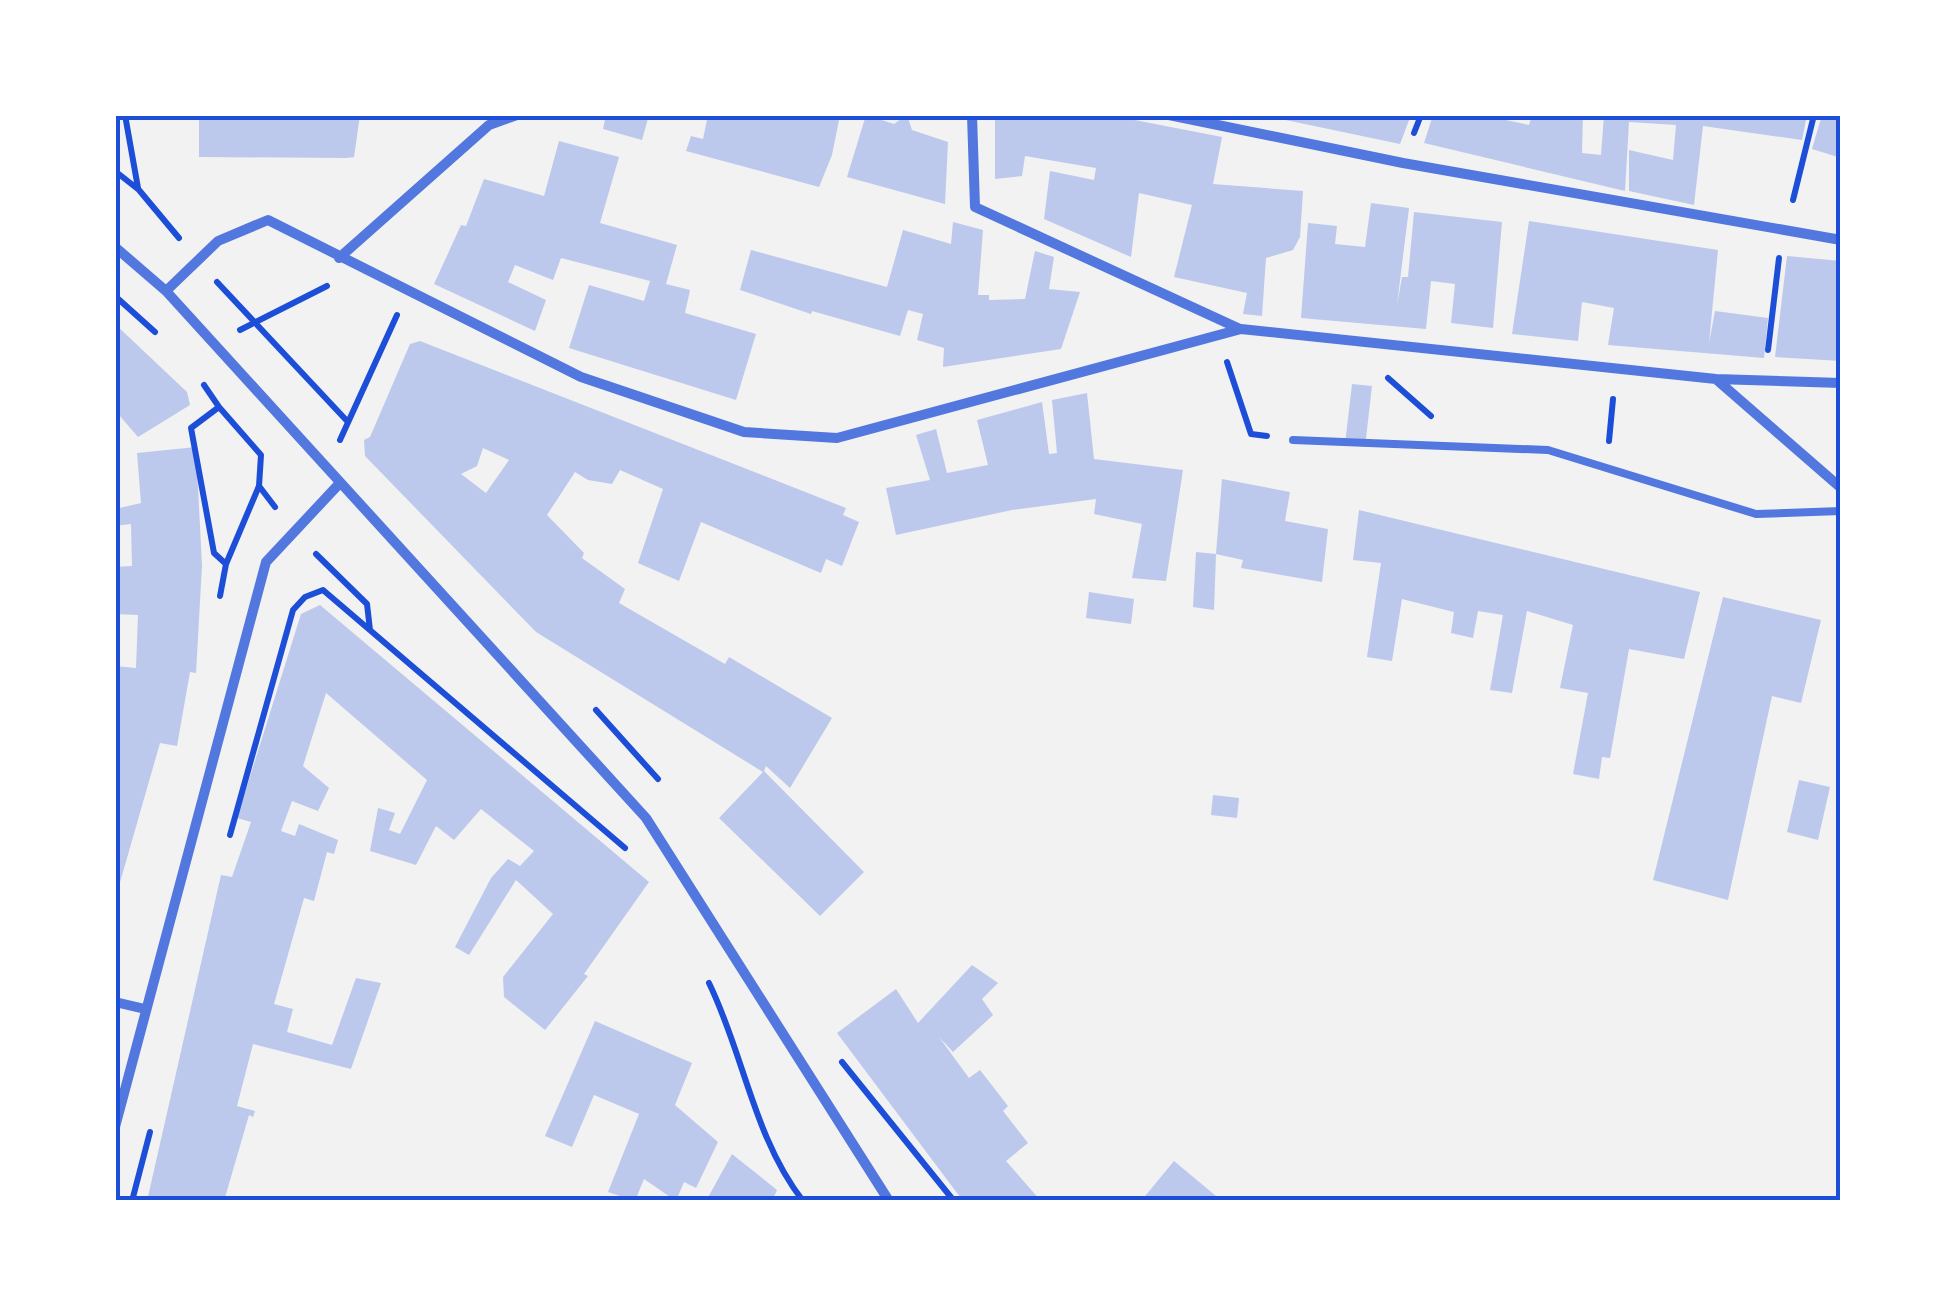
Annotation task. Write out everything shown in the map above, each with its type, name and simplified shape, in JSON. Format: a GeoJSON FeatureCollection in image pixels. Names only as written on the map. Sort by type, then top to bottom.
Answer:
{"type":"FeatureCollection","features":[{"type":"Feature","properties":{"kind":"street"},"geometry":{"type":"LineString","coordinates":[[339,258],[489,124],[518,115]]}},
{"type":"Feature","properties":{"kind":"street"},"geometry":{"type":"LineString","coordinates":[[972,115],[975,207],[1241,330],[1716,380],[1841,384]]}},
{"type":"Feature","properties":{"kind":"street"},"geometry":{"type":"LineString","coordinates":[[1169,115],[1403,163],[1841,240]]}},
{"type":"Feature","properties":{"kind":"street"},"geometry":{"type":"LineString","coordinates":[[166,291],[218,241],[268,220],[407,293],[599,384],[744,432],[837,438],[1241,330]]}},
{"type":"Feature","properties":{"kind":"street"},"geometry":{"type":"LineString","coordinates":[[115,248],[166,291],[646,818],[889,1201]]}},
{"type":"Feature","properties":{"kind":"street"},"geometry":{"type":"LineString","coordinates":[[1716,380],[1841,488]]}},
{"type":"Feature","properties":{"kind":"street"},"geometry":{"type":"LineString","coordinates":[[115,1127],[266,562],[339,484]]}},
{"type":"Feature","properties":{"kind":"street"},"geometry":{"type":"LineString","coordinates":[[115,1002],[145,1009]]}},
{"type":"Feature","properties":{"kind":"lane"},"geometry":{"type":"LineString","coordinates":[[1293,440],[1548,450],[1756,514],[1841,510]]}},
{"type":"Feature","properties":{"kind":"path"},"geometry":{"type":"LineString","coordinates":[[125,115],[139,190]]}},
{"type":"Feature","properties":{"kind":"path"},"geometry":{"type":"LineString","coordinates":[[1765,381],[1784,230],[1814,115]]}},
{"type":"Feature","properties":{"kind":"path"},"geometry":{"type":"LineString","coordinates":[[115,171],[139,190],[252,320],[348,422]]}},
{"type":"Feature","properties":{"kind":"path"},"geometry":{"type":"LineString","coordinates":[[220,601],[226,564],[259,486],[261,455],[219,408],[193,368],[252,320],[334,284]]}},
{"type":"Feature","properties":{"kind":"path"},"geometry":{"type":"LineString","coordinates":[[340,440],[407,293]]}},
{"type":"Feature","properties":{"kind":"path"},"geometry":{"type":"LineString","coordinates":[[115,296],[166,343]]}},
{"type":"Feature","properties":{"kind":"path"},"geometry":{"type":"LineString","coordinates":[[380,310],[396,318]]}},
{"type":"Feature","properties":{"kind":"path"},"geometry":{"type":"LineString","coordinates":[[1218,336],[1250,434],[1293,440]]}},
{"type":"Feature","properties":{"kind":"path"},"geometry":{"type":"LineString","coordinates":[[1346,340],[1466,447]]}},
{"type":"Feature","properties":{"kind":"path"},"geometry":{"type":"LineString","coordinates":[[1606,468],[1617,368]]}},
{"type":"Feature","properties":{"kind":"path"},"geometry":{"type":"LineString","coordinates":[[219,408],[191,428],[214,552],[226,564]]}},
{"type":"Feature","properties":{"kind":"path"},"geometry":{"type":"LineString","coordinates":[[259,486],[281,515]]}},
{"type":"Feature","properties":{"kind":"path"},"geometry":{"type":"LineString","coordinates":[[306,545],[367,604],[370,631]]}},
{"type":"Feature","properties":{"kind":"path"},"geometry":{"type":"LineString","coordinates":[[229,840],[293,610],[305,597],[323,590],[626,849]]}},
{"type":"Feature","properties":{"kind":"path"},"geometry":{"type":"LineString","coordinates":[[709,982],[726,1018],[777,1168],[803,1201]]}},
{"type":"Feature","properties":{"kind":"path"},"geometry":{"type":"LineString","coordinates":[[132,1201],[152,1125]]}},
{"type":"Feature","properties":{"kind":"building"},"geometry":{"type":"Polygon","coordinates":[[[199,115],[360,115],[354,157],[346,158],[199,157],[199,115]]]}},
{"type":"Feature","properties":{"kind":"building"},"geometry":{"type":"Polygon","coordinates":[[[606,115],[649,115],[642,140],[603,129],[606,115]]]}},
{"type":"Feature","properties":{"kind":"building"},"geometry":{"type":"Polygon","coordinates":[[[708,115],[813,115],[839,120],[832,155],[819,187],[686,151],[691,136],[703,139],[708,115]]]}},
{"type":"Feature","properties":{"kind":"building"},"geometry":{"type":"Polygon","coordinates":[[[866,115],[894,124],[907,115],[912,130],[948,142],[945,204],[847,177],[866,115]]]}},
{"type":"Feature","properties":{"kind":"building"},"geometry":{"type":"Polygon","coordinates":[[[995,115],[1109,115],[1222,137],[1213,184],[1303,191],[1300,237],[1293,250],[1266,258],[1262,316],[1243,314],[1247,293],[1174,277],[1192,205],[1139,193],[1131,257],[1044,219],[1050,171],[1094,180],[1096,168],[1025,156],[1022,176],[995,179],[995,115]]]}},
{"type":"Feature","properties":{"kind":"building"},"geometry":{"type":"Polygon","coordinates":[[[1262,115],[1411,115],[1400,144],[1262,115]]]}},
{"type":"Feature","properties":{"kind":"building"},"geometry":{"type":"Polygon","coordinates":[[[1433,115],[1482,115],[1529,125],[1532,115],[1583,115],[1582,153],[1601,155],[1604,115],[1807,115],[1802,140],[1703,126],[1694,205],[1629,191],[1629,150],[1673,160],[1676,125],[1629,122],[1625,191],[1424,143],[1433,115]]]}},
{"type":"Feature","properties":{"kind":"building"},"geometry":{"type":"Polygon","coordinates":[[[1822,115],[1841,115],[1841,158],[1812,149],[1822,115]]]}},
{"type":"Feature","properties":{"kind":"building"},"geometry":{"type":"Polygon","coordinates":[[[559,141],[619,157],[600,223],[677,245],[666,284],[690,290],[685,313],[756,334],[736,400],[569,348],[589,285],[644,301],[650,281],[561,258],[553,280],[515,265],[508,282],[546,300],[535,331],[434,284],[461,225],[466,226],[484,179],[544,196],[559,141]]]}},
{"type":"Feature","properties":{"kind":"building"},"geometry":{"type":"Polygon","coordinates":[[[1371,203],[1409,208],[1397,305],[1402,277],[1408,277],[1414,212],[1502,222],[1493,328],[1451,323],[1455,284],[1431,281],[1426,329],[1301,318],[1308,223],[1337,226],[1335,244],[1365,247],[1371,203]]]}},
{"type":"Feature","properties":{"kind":"building"},"geometry":{"type":"Polygon","coordinates":[[[1529,221],[1718,250],[1709,343],[1715,311],[1768,318],[1764,358],[1608,345],[1614,308],[1582,302],[1578,341],[1512,334],[1529,221]]]}},
{"type":"Feature","properties":{"kind":"building"},"geometry":{"type":"Polygon","coordinates":[[[953,222],[983,230],[978,295],[989,295],[989,300],[1025,299],[1035,251],[1054,257],[1049,289],[1080,292],[1061,349],[943,367],[944,348],[917,340],[923,314],[908,310],[900,336],[812,311],[811,314],[740,290],[751,250],[887,287],[903,230],[951,244],[953,222]]]}},
{"type":"Feature","properties":{"kind":"building"},"geometry":{"type":"Polygon","coordinates":[[[1787,256],[1841,261],[1841,361],[1775,357],[1787,256]]]}},
{"type":"Feature","properties":{"kind":"building"},"geometry":{"type":"Polygon","coordinates":[[[115,324],[187,392],[190,405],[138,437],[119,415],[115,418],[115,324]]]}},
{"type":"Feature","properties":{"kind":"building"},"geometry":{"type":"Polygon","coordinates":[[[420,341],[846,508],[843,515],[859,522],[842,566],[826,559],[821,573],[701,522],[679,581],[638,563],[663,489],[620,470],[612,484],[588,480],[575,472],[547,515],[584,553],[582,558],[625,589],[619,603],[725,664],[729,657],[832,718],[790,788],[766,766],[764,771],[864,872],[820,916],[719,818],[763,772],[536,632],[365,456],[364,440],[370,437],[410,344],[420,341]],[[483,448],[477,466],[461,474],[486,493],[509,460],[483,448]]]}},
{"type":"Feature","properties":{"kind":"building"},"geometry":{"type":"Polygon","coordinates":[[[1352,384],[1372,386],[1365,447],[1345,444],[1352,384]]]}},
{"type":"Feature","properties":{"kind":"building"},"geometry":{"type":"Polygon","coordinates":[[[1087,393],[1094,459],[1183,470],[1166,581],[1132,578],[1142,524],[1094,514],[1096,499],[1012,510],[896,535],[886,488],[930,480],[916,435],[936,429],[947,473],[988,465],[977,420],[1042,402],[1049,454],[1057,453],[1052,400],[1087,393]]]}},
{"type":"Feature","properties":{"kind":"building"},"geometry":{"type":"Polygon","coordinates":[[[196,447],[202,566],[196,673],[190,672],[177,746],[160,743],[115,900],[115,666],[136,668],[138,615],[115,614],[115,567],[132,566],[131,524],[115,526],[115,509],[141,503],[137,453],[196,447]]]}},
{"type":"Feature","properties":{"kind":"building"},"geometry":{"type":"Polygon","coordinates":[[[1222,479],[1290,492],[1285,521],[1328,529],[1322,582],[1241,568],[1243,560],[1216,554],[1222,479]]]}},
{"type":"Feature","properties":{"kind":"building"},"geometry":{"type":"Polygon","coordinates":[[[1359,510],[1700,592],[1684,659],[1629,649],[1610,758],[1602,757],[1599,779],[1573,774],[1588,693],[1560,688],[1573,625],[1527,611],[1512,693],[1490,690],[1503,615],[1478,611],[1473,638],[1451,633],[1454,612],[1402,599],[1392,661],[1367,657],[1381,563],[1353,560],[1359,510]]]}},
{"type":"Feature","properties":{"kind":"building"},"geometry":{"type":"Polygon","coordinates":[[[1196,552],[1216,554],[1214,610],[1193,607],[1196,552]]]}},
{"type":"Feature","properties":{"kind":"building"},"geometry":{"type":"Polygon","coordinates":[[[1089,592],[1134,599],[1131,624],[1086,618],[1089,592]]]}},
{"type":"Feature","properties":{"kind":"building"},"geometry":{"type":"Polygon","coordinates":[[[1723,597],[1821,620],[1801,703],[1772,696],[1728,900],[1653,880],[1723,597]]]}},
{"type":"Feature","properties":{"kind":"building"},"geometry":{"type":"Polygon","coordinates":[[[320,605],[649,882],[584,974],[588,976],[545,1030],[504,997],[503,977],[553,914],[516,880],[469,955],[455,947],[491,878],[508,859],[520,866],[534,851],[481,809],[454,840],[436,826],[416,865],[370,851],[378,808],[395,813],[389,830],[400,834],[427,780],[326,693],[303,766],[329,788],[318,811],[292,801],[281,831],[295,836],[299,824],[338,840],[334,854],[327,852],[314,901],[304,898],[274,1004],[293,1009],[287,1032],[332,1045],[356,978],[381,983],[351,1069],[253,1044],[237,1106],[255,1111],[253,1117],[249,1115],[224,1201],[147,1201],[221,875],[232,877],[251,822],[237,818],[301,614],[320,605]]]}},
{"type":"Feature","properties":{"kind":"building"},"geometry":{"type":"Polygon","coordinates":[[[1799,780],[1830,787],[1818,840],[1787,832],[1799,780]]]}},
{"type":"Feature","properties":{"kind":"building"},"geometry":{"type":"Polygon","coordinates":[[[1213,795],[1239,798],[1237,818],[1211,815],[1213,795]]]}},
{"type":"Feature","properties":{"kind":"building"},"geometry":{"type":"Polygon","coordinates":[[[972,965],[998,983],[982,999],[993,1015],[953,1052],[939,1037],[969,1078],[980,1070],[1008,1106],[1003,1111],[1028,1143],[1006,1161],[1041,1201],[963,1201],[837,1033],[896,989],[918,1023],[972,965]]]}},
{"type":"Feature","properties":{"kind":"building"},"geometry":{"type":"Polygon","coordinates":[[[595,1021],[692,1063],[675,1105],[718,1142],[696,1188],[684,1182],[676,1201],[644,1179],[635,1201],[608,1192],[639,1114],[594,1095],[572,1147],[545,1136],[595,1021]]]}},
{"type":"Feature","properties":{"kind":"building"},"geometry":{"type":"Polygon","coordinates":[[[732,1154],[777,1190],[772,1201],[706,1201],[732,1154]]]}},
{"type":"Feature","properties":{"kind":"building"},"geometry":{"type":"Polygon","coordinates":[[[1174,1161],[1222,1201],[1141,1201],[1174,1161]]]}}]}
